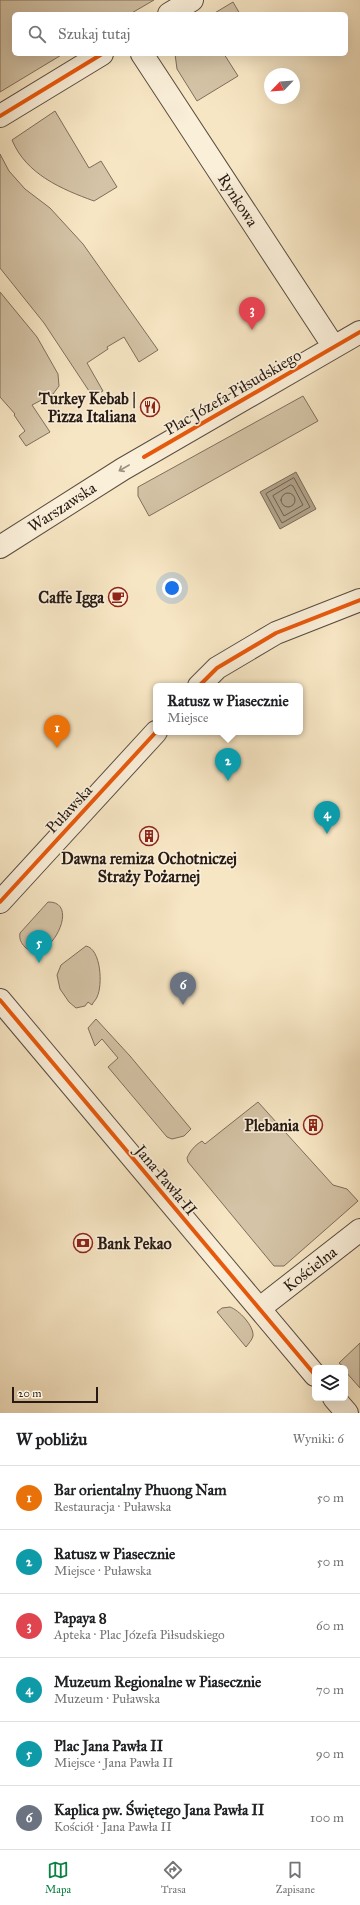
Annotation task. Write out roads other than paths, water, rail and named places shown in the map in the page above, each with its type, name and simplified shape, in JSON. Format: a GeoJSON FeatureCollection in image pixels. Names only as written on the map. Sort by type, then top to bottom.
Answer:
{"type":"FeatureCollection","features":[{"type":"Feature","properties":{"kind":"street"},"geometry":{"type":"LineString","coordinates":[[172,12],[192,0]]}},
{"type":"Feature","properties":{"kind":"street"},"geometry":{"type":"LineString","coordinates":[[0,116],[99,56]]}},
{"type":"Feature","properties":{"kind":"street","name":"Rynkowa"},"geometry":{"type":"LineString","coordinates":[[143,56],[334,347]]}},
{"type":"Feature","properties":{"kind":"street","name":"Plac Józefa Piłsudskiego"},"geometry":{"type":"LineString","coordinates":[[104,480],[360,332]]}},
{"type":"Feature","properties":{"kind":"street","name":"Warszawska"},"geometry":{"type":"LineString","coordinates":[[0,547],[104,480]]}},
{"type":"Feature","properties":{"kind":"street"},"geometry":{"type":"LineString","coordinates":[[203,683],[217,668],[276,633],[360,600]]}},
{"type":"Feature","properties":{"kind":"street","name":"Puławska"},"geometry":{"type":"LineString","coordinates":[[0,902],[153,735]]}},
{"type":"Feature","properties":{"kind":"street","name":"Jana Pawła II"},"geometry":{"type":"LineString","coordinates":[[0,1000],[187,1224],[312,1370]]}},
{"type":"Feature","properties":{"kind":"street","name":"Kościelna"},"geometry":{"type":"LineString","coordinates":[[260,1308],[360,1230]]}},
{"type":"Feature","properties":{"kind":"street"},"geometry":{"type":"LineString","coordinates":[[337,1401],[347,1413]]}},
{"type":"Feature","properties":{"kind":"water"},"geometry":{"type":"Polygon","coordinates":[[[296,472],[316,509],[280,529],[260,492],[296,472]]]}},
{"type":"Feature","properties":{"kind":"place","name":"Papaya 8"},"geometry":{"type":"Point","coordinates":[252,330]}},
{"type":"Feature","properties":{"kind":"place","name":"Turkey Kebab | Pizza Italiana"},"geometry":{"type":"Point","coordinates":[150,407]}},
{"type":"Feature","properties":{"kind":"place","name":"Caffe Igga"},"geometry":{"type":"Point","coordinates":[118,597]}},
{"type":"Feature","properties":{"kind":"place","name":"Bar orientalny Phuong Nam"},"geometry":{"type":"Point","coordinates":[57,748]}},
{"type":"Feature","properties":{"kind":"place","name":"Ratusz w Piasecznie"},"geometry":{"type":"Point","coordinates":[228,781]}},
{"type":"Feature","properties":{"kind":"place","name":"Muzeum Regionalne w Piasecznie"},"geometry":{"type":"Point","coordinates":[327,834]}},
{"type":"Feature","properties":{"kind":"place","name":"Dawna remiza Ochotniczej Straży Pożarnej"},"geometry":{"type":"Point","coordinates":[149,836]}},
{"type":"Feature","properties":{"kind":"place","name":"Plac Jana Pawła II"},"geometry":{"type":"Point","coordinates":[39,963]}},
{"type":"Feature","properties":{"kind":"place","name":"Kaplica pw. Świętego Jana Pawła II"},"geometry":{"type":"Point","coordinates":[183,1005]}},
{"type":"Feature","properties":{"kind":"place","name":"Plebania"},"geometry":{"type":"Point","coordinates":[313,1125]}},
{"type":"Feature","properties":{"kind":"place","name":"Bank Pekao"},"geometry":{"type":"Point","coordinates":[83,1243]}}]}
